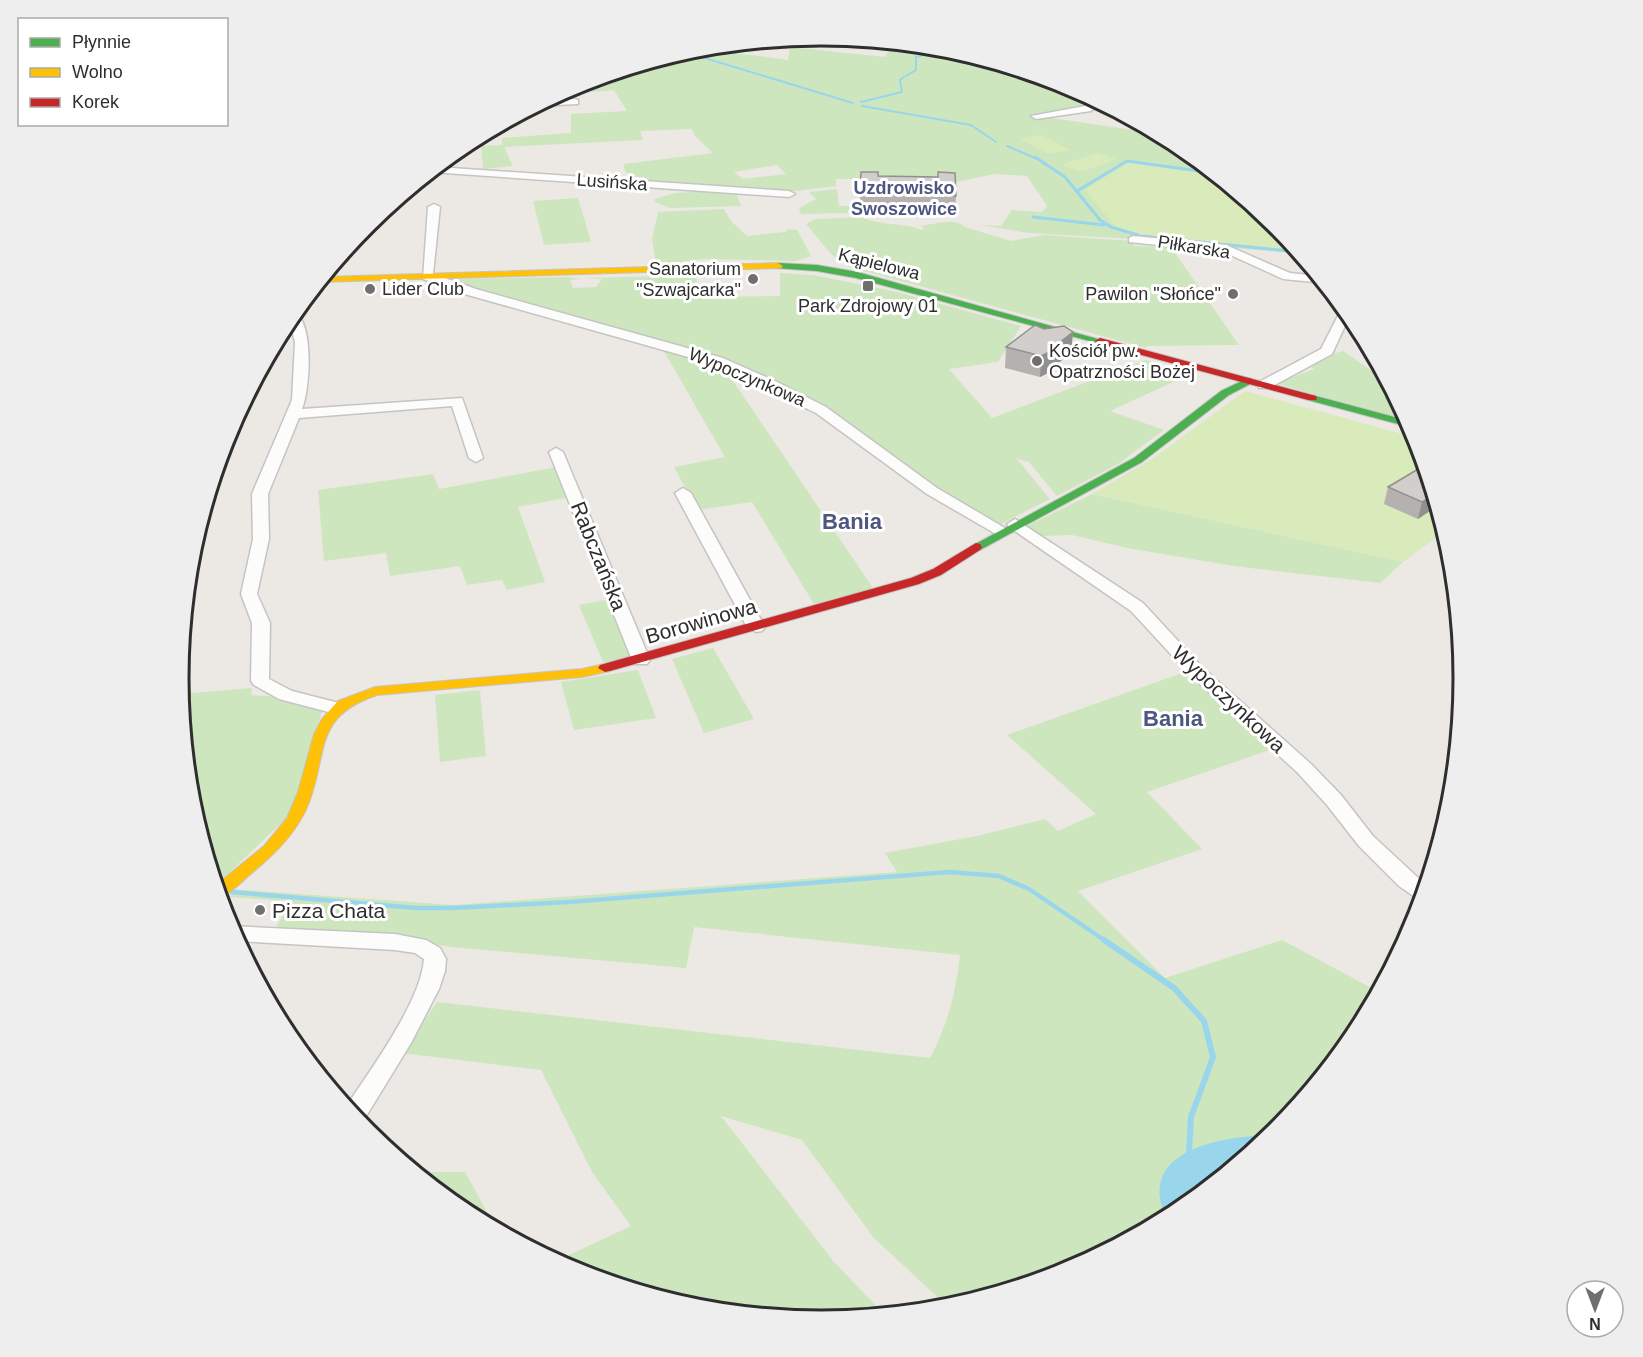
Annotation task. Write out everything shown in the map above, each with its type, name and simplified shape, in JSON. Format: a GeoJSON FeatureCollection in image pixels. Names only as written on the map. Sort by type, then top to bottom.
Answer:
{"type":"FeatureCollection","features":[{"type":"Feature","properties":{"kind":"street"},"geometry":{"type":"LineString","coordinates":[[562,103],[575,102]]}},
{"type":"Feature","properties":{"kind":"street"},"geometry":{"type":"LineString","coordinates":[[1036,116],[1090,107]]}},
{"type":"Feature","properties":{"kind":"street","name":"Lusińska"},"geometry":{"type":"LineString","coordinates":[[446,171],[789,194]]}},
{"type":"Feature","properties":{"kind":"street"},"geometry":{"type":"LineString","coordinates":[[428,276],[434,207]]}},
{"type":"Feature","properties":{"kind":"street","name":"Piłkarska"},"geometry":{"type":"LineString","coordinates":[[1133,240],[1216,247],[1287,276],[1311,279]]}},
{"type":"Feature","properties":{"kind":"street","name":"Kąpielowa"},"geometry":{"type":"LineString","coordinates":[[332,280],[767,266],[825,269],[857,275],[1398,421]]}},
{"type":"Feature","properties":{"kind":"street","name":"Wypoczynkowa"},"geometry":{"type":"LineString","coordinates":[[428,276],[472,292],[558,314],[718,361],[821,410],[932,491],[1009,528],[1137,607],[1196,670],[1304,768],[1334,800],[1366,841],[1417,890]]}},
{"type":"Feature","properties":{"kind":"street"},"geometry":{"type":"LineString","coordinates":[[1264,385],[1327,351],[1341,319]]}},
{"type":"Feature","properties":{"kind":"street"},"geometry":{"type":"LineString","coordinates":[[225,886],[268,850],[295,819],[310,788],[322,728],[336,708],[277,691],[260,681],[261,624],[249,594],[261,539],[261,494],[294,414],[302,379],[302,342],[298,324]]}},
{"type":"Feature","properties":{"kind":"street","name":"Borowinowa"},"geometry":{"type":"LineString","coordinates":[[336,708],[347,700],[375,691],[582,673],[641,660],[926,578],[1009,528],[1138,460],[1226,393],[1248,381]]}},
{"type":"Feature","properties":{"kind":"street"},"geometry":{"type":"LineString","coordinates":[[294,414],[457,401],[476,458]]}},
{"type":"Feature","properties":{"kind":"street","name":"Rabczańska"},"geometry":{"type":"LineString","coordinates":[[555,452],[641,660]]}},
{"type":"Feature","properties":{"kind":"street"},"geometry":{"type":"LineString","coordinates":[[683,493],[756,627]]}},
{"type":"Feature","properties":{"kind":"street"},"geometry":{"type":"LineString","coordinates":[[244,934],[395,942],[416,945],[429,950],[435,958],[436,967],[426,994],[358,1108]]}},
{"type":"Feature","properties":{"kind":"green space"},"geometry":{"type":"Polygon","coordinates":[[[790,48],[885,57],[889,51],[904,52],[985,68],[1025,80],[1094,109],[1086,113],[1045,117],[1137,131],[1199,172],[1129,162],[1123,229],[1140,233],[1136,239],[1028,233],[981,225],[1001,226],[1012,210],[1042,212],[1047,206],[1027,176],[995,174],[956,182],[836,179],[836,186],[788,192],[632,182],[624,164],[713,153],[694,135],[692,129],[640,131],[643,140],[504,147],[513,166],[483,169],[481,146],[502,145],[502,138],[571,133],[571,114],[627,111],[614,90],[586,93],[618,80],[658,68],[734,53],[788,60],[790,48]],[[777,165],[734,172],[743,179],[786,174],[777,165]]]}},
{"type":"Feature","properties":{"kind":"green space"},"geometry":{"type":"Polygon","coordinates":[[[1041,135],[1070,150],[1049,154],[1020,139],[1041,135]]]}},
{"type":"Feature","properties":{"kind":"green space"},"geometry":{"type":"Polygon","coordinates":[[[1096,153],[1116,159],[1082,172],[1062,165],[1096,153]]]}},
{"type":"Feature","properties":{"kind":"green space"},"geometry":{"type":"Polygon","coordinates":[[[1129,162],[1199,172],[1238,203],[1284,249],[1148,235],[1123,229],[1115,226],[1085,190],[1129,162]]]}},
{"type":"Feature","properties":{"kind":"green space"},"geometry":{"type":"Polygon","coordinates":[[[837,189],[839,206],[853,206],[853,213],[801,214],[799,208],[816,199],[809,192],[837,189]]]}},
{"type":"Feature","properties":{"kind":"green space"},"geometry":{"type":"Polygon","coordinates":[[[714,191],[736,193],[741,206],[670,208],[655,202],[655,199],[675,193],[714,191]]]}},
{"type":"Feature","properties":{"kind":"green space"},"geometry":{"type":"Polygon","coordinates":[[[578,198],[591,242],[544,245],[533,201],[578,198]]]}},
{"type":"Feature","properties":{"kind":"green space"},"geometry":{"type":"Polygon","coordinates":[[[724,209],[731,221],[747,236],[785,232],[788,229],[797,230],[811,256],[796,261],[704,259],[656,265],[652,238],[658,213],[656,212],[724,209]]]}},
{"type":"Feature","properties":{"kind":"green space"},"geometry":{"type":"Polygon","coordinates":[[[861,217],[921,230],[924,229],[921,226],[955,222],[1011,241],[1045,235],[1133,241],[1134,246],[1171,247],[1239,345],[1147,346],[1146,348],[850,267],[832,255],[806,224],[815,219],[861,217]]]}},
{"type":"Feature","properties":{"kind":"green space"},"geometry":{"type":"Polygon","coordinates":[[[1142,234],[1284,249],[1288,253],[1139,239],[1142,234]]]}},
{"type":"Feature","properties":{"kind":"green space"},"geometry":{"type":"Polygon","coordinates":[[[780,273],[813,275],[897,292],[1021,326],[998,362],[949,369],[992,418],[1145,360],[1193,373],[1110,411],[1164,430],[1118,464],[1057,496],[1029,462],[1017,459],[1050,499],[1001,524],[901,467],[824,406],[719,360],[471,290],[445,279],[567,277],[580,279],[570,280],[573,288],[596,287],[602,279],[585,278],[707,275],[707,278],[697,278],[695,297],[780,296],[780,273]]]}},
{"type":"Feature","properties":{"kind":"green space"},"geometry":{"type":"Polygon","coordinates":[[[662,348],[723,366],[873,588],[814,604],[752,502],[697,510],[674,467],[725,457],[662,348]]]}},
{"type":"Feature","properties":{"kind":"green space"},"geometry":{"type":"Polygon","coordinates":[[[1343,351],[1373,371],[1396,417],[1282,385],[1280,382],[1314,369],[1311,367],[1343,351]]]}},
{"type":"Feature","properties":{"kind":"green space"},"geometry":{"type":"Polygon","coordinates":[[[1245,391],[1404,434],[1420,475],[1437,537],[1403,562],[1092,494],[1152,459],[1245,391]]]}},
{"type":"Feature","properties":{"kind":"green space"},"geometry":{"type":"Polygon","coordinates":[[[556,467],[570,497],[518,507],[545,582],[507,590],[502,580],[467,585],[460,566],[390,576],[386,553],[324,561],[318,490],[433,474],[439,489],[556,467]]]}},
{"type":"Feature","properties":{"kind":"green space"},"geometry":{"type":"Polygon","coordinates":[[[1092,494],[1403,562],[1380,583],[1234,566],[1127,548],[1072,535],[1041,536],[1027,526],[1092,494]]]}},
{"type":"Feature","properties":{"kind":"green space"},"geometry":{"type":"Polygon","coordinates":[[[606,600],[631,659],[603,662],[579,605],[606,600]]]}},
{"type":"Feature","properties":{"kind":"green space"},"geometry":{"type":"Polygon","coordinates":[[[713,648],[754,719],[704,733],[672,659],[713,648]]]}},
{"type":"Feature","properties":{"kind":"green space"},"geometry":{"type":"Polygon","coordinates":[[[638,670],[656,718],[574,730],[561,682],[638,670]]]}},
{"type":"Feature","properties":{"kind":"green space"},"geometry":{"type":"Polygon","coordinates":[[[1188,671],[1273,749],[1147,792],[1202,849],[1078,891],[1165,978],[1282,940],[1372,988],[1347,1030],[1297,1095],[1238,1154],[1173,1204],[1138,1226],[1063,1262],[1025,1277],[945,1298],[939,1299],[873,1237],[802,1140],[721,1116],[834,1262],[878,1308],[822,1310],[739,1305],[658,1289],[618,1277],[567,1256],[631,1226],[592,1172],[541,1070],[402,1053],[437,1002],[930,1058],[942,1033],[950,1008],[960,955],[694,927],[686,968],[452,947],[361,934],[275,930],[290,901],[228,895],[229,889],[453,905],[897,872],[885,853],[977,836],[1045,819],[1058,831],[1096,814],[1007,735],[1188,671]]]}},
{"type":"Feature","properties":{"kind":"green space"},"geometry":{"type":"Polygon","coordinates":[[[252,688],[251,695],[308,702],[322,712],[290,815],[222,879],[202,802],[195,761],[190,693],[252,688]]]}},
{"type":"Feature","properties":{"kind":"green space"},"geometry":{"type":"Polygon","coordinates":[[[480,690],[486,756],[440,762],[435,695],[480,690]]]}},
{"type":"Feature","properties":{"kind":"green space"},"geometry":{"type":"Polygon","coordinates":[[[427,1172],[465,1172],[489,1216],[427,1172]]]}},
{"type":"Feature","properties":{"kind":"building"},"geometry":{"type":"Polygon","coordinates":[[[861,172],[878,172],[878,176],[938,177],[938,172],[955,173],[956,196],[940,196],[939,191],[877,190],[877,195],[860,195],[861,172]]]}},
{"type":"Feature","properties":{"kind":"building"},"geometry":{"type":"Polygon","coordinates":[[[1035,325],[1044,329],[1064,326],[1073,332],[1054,347],[1058,348],[1041,356],[1006,347],[1035,325]]]}},
{"type":"Feature","properties":{"kind":"building"},"geometry":{"type":"Polygon","coordinates":[[[1418,469],[1427,499],[1422,502],[1388,487],[1418,469]]]}},
{"type":"Feature","properties":{"kind":"waterway"},"geometry":{"type":"LineString","coordinates":[[906,76],[916,70],[916,57],[923,55]]}},
{"type":"Feature","properties":{"kind":"waterway"},"geometry":{"type":"LineString","coordinates":[[704,58],[853,103]]}},
{"type":"Feature","properties":{"kind":"waterway"},"geometry":{"type":"LineString","coordinates":[[861,102],[902,92],[900,80],[904,77]]}},
{"type":"Feature","properties":{"kind":"waterway"},"geometry":{"type":"LineString","coordinates":[[862,106],[971,125],[996,142]]}},
{"type":"Feature","properties":{"kind":"waterway"},"geometry":{"type":"LineString","coordinates":[[1007,146],[1037,159]]}},
{"type":"Feature","properties":{"kind":"waterway"},"geometry":{"type":"LineString","coordinates":[[1035,157],[1065,177],[1100,220],[1111,227],[1141,236],[1286,251]]}},
{"type":"Feature","properties":{"kind":"waterway"},"geometry":{"type":"LineString","coordinates":[[1077,191],[1127,161],[1198,171]]}},
{"type":"Feature","properties":{"kind":"waterway"},"geometry":{"type":"LineString","coordinates":[[1033,217],[1104,225]]}},
{"type":"Feature","properties":{"kind":"waterway"},"geometry":{"type":"LineString","coordinates":[[232,892],[416,908],[453,908],[569,902],[949,872],[999,876],[1029,889],[1107,942]]}},
{"type":"Feature","properties":{"kind":"waterway"},"geometry":{"type":"LineString","coordinates":[[1104,940],[1174,988],[1204,1021],[1213,1057],[1191,1117],[1188,1168]]}},
{"type":"Feature","properties":{"kind":"waterway"},"geometry":{"type":"LineString","coordinates":[[1181,1198],[1181,1181],[1197,1164],[1209,1159],[1238,1154]]}},
{"type":"Feature","properties":{"kind":"traffic: fast"},"geometry":{"type":"LineString","coordinates":[[778,266],[817,268],[857,275],[1100,341]]}},
{"type":"Feature","properties":{"kind":"traffic: fast"},"geometry":{"type":"LineString","coordinates":[[976,547],[1138,460],[1225,393],[1248,381]]}},
{"type":"Feature","properties":{"kind":"traffic: fast"},"geometry":{"type":"LineString","coordinates":[[1312,398],[1398,421]]}},
{"type":"Feature","properties":{"kind":"traffic: slow"},"geometry":{"type":"LineString","coordinates":[[332,280],[778,266]]}},
{"type":"Feature","properties":{"kind":"traffic: slow"},"geometry":{"type":"LineString","coordinates":[[225,886],[259,858],[287,830],[301,806],[326,722],[338,708],[348,701],[375,691],[582,673],[605,668]]}},
{"type":"Feature","properties":{"kind":"traffic: jam"},"geometry":{"type":"LineString","coordinates":[[1100,341],[1312,398]]}},
{"type":"Feature","properties":{"kind":"traffic: jam"},"geometry":{"type":"LineString","coordinates":[[605,668],[915,581],[937,572],[976,547]]}},
{"type":"Feature","properties":{"kind":"place","name":"Sanatorium \"Szwajcarka\""},"geometry":{"type":"Point","coordinates":[753,279]}},
{"type":"Feature","properties":{"kind":"place","name":"Park Zdrojowy 01"},"geometry":{"type":"Point","coordinates":[868,286]}},
{"type":"Feature","properties":{"kind":"place","name":"Lider Club"},"geometry":{"type":"Point","coordinates":[370,289]}},
{"type":"Feature","properties":{"kind":"place","name":"Pawilon \"Słońce\""},"geometry":{"type":"Point","coordinates":[1233,294]}},
{"type":"Feature","properties":{"kind":"place","name":"Kościół pw. Opatrzności Bożej"},"geometry":{"type":"Point","coordinates":[1037,361]}},
{"type":"Feature","properties":{"kind":"place","name":"Pizza Chata"},"geometry":{"type":"Point","coordinates":[260,910]}},
{"type":"Feature","properties":{"kind":"district","name":"Uzdrowisko Swoszowice"},"geometry":{"type":"Point","coordinates":[904,198]}},
{"type":"Feature","properties":{"kind":"district","name":"Bania"},"geometry":{"type":"Point","coordinates":[852,521]}},
{"type":"Feature","properties":{"kind":"district","name":"Bania"},"geometry":{"type":"Point","coordinates":[1173,718]}}]}
